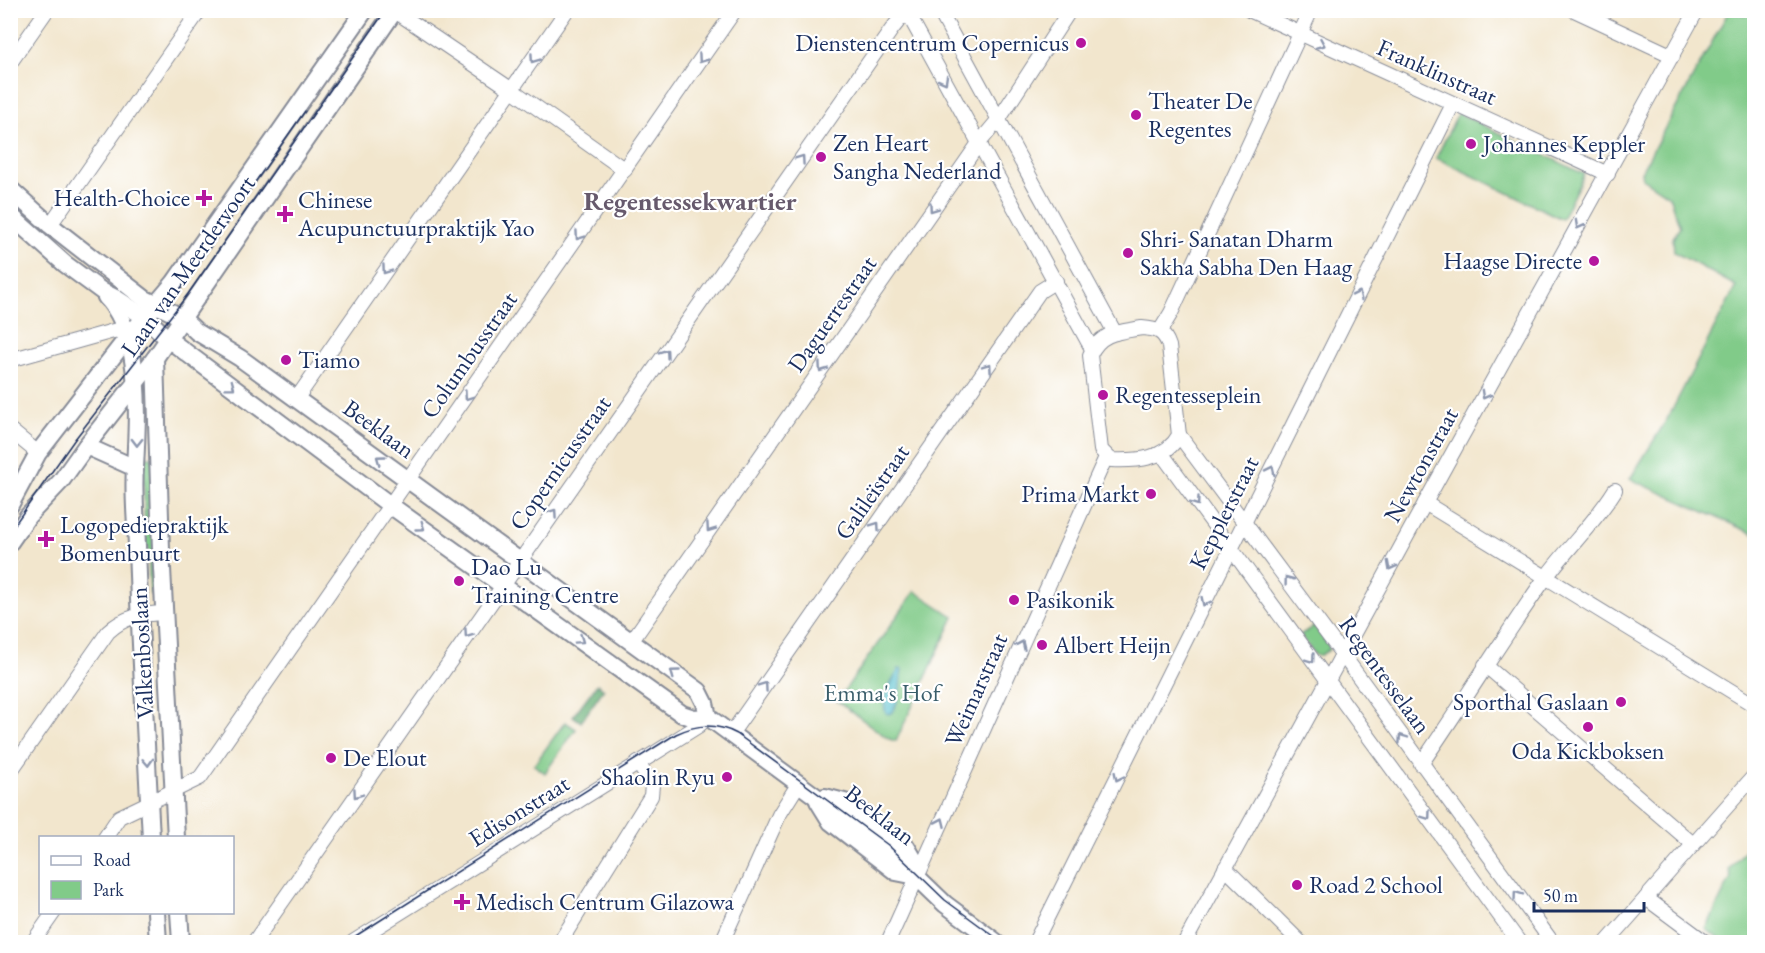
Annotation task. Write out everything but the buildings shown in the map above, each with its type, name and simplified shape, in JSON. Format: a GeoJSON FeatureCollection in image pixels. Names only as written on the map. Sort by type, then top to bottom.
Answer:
{"type":"FeatureCollection","features":[{"type":"Feature","properties":{"kind":"street"},"geometry":{"type":"LineString","coordinates":[[10,63],[47,10]]}},
{"type":"Feature","properties":{"kind":"street"},"geometry":{"type":"LineString","coordinates":[[50,225],[200,10]]}},
{"type":"Feature","properties":{"kind":"street","name":"Laan van Meerdervoort"},"geometry":{"type":"LineString","coordinates":[[10,505],[38,453],[128,337],[179,277],[365,10]]}},
{"type":"Feature","properties":{"kind":"street"},"geometry":{"type":"LineString","coordinates":[[297,398],[567,10]]}},
{"type":"Feature","properties":{"kind":"street","name":"Columbusstraat"},"geometry":{"type":"LineString","coordinates":[[106,836],[119,817],[200,778],[735,10]]}},
{"type":"Feature","properties":{"kind":"street"},"geometry":{"type":"LineString","coordinates":[[939,10],[1115,333]]}},
{"type":"Feature","properties":{"kind":"street","name":"Daguerrestraat"},"geometry":{"type":"LineString","coordinates":[[631,642],[979,143],[999,119],[1070,10]]}},
{"type":"Feature","properties":{"kind":"street","name":"Franklinstraat"},"geometry":{"type":"LineString","coordinates":[[1249,10],[1608,174]]}},
{"type":"Feature","properties":{"kind":"street"},"geometry":{"type":"LineString","coordinates":[[1160,331],[1171,313],[1311,10]]}},
{"type":"Feature","properties":{"kind":"street"},"geometry":{"type":"LineString","coordinates":[[1574,10],[1673,56]]}},
{"type":"Feature","properties":{"kind":"street","name":"Newtonstraat"},"geometry":{"type":"LineString","coordinates":[[1185,942],[1697,10]]}},
{"type":"Feature","properties":{"kind":"street"},"geometry":{"type":"LineString","coordinates":[[395,11],[625,170]]}},
{"type":"Feature","properties":{"kind":"street","name":"Laan van Meerdervoort"},"geometry":{"type":"LineString","coordinates":[[10,542],[28,516],[61,481],[168,339],[395,11]]}},
{"type":"Feature","properties":{"kind":"street"},"geometry":{"type":"LineString","coordinates":[[909,12],[1092,349]]}},
{"type":"Feature","properties":{"kind":"street","name":"Copernicusstraat"},"geometry":{"type":"LineString","coordinates":[[254,942],[892,29],[909,12]]}},
{"type":"Feature","properties":{"kind":"street","name":"Kepplerstraat"},"geometry":{"type":"LineString","coordinates":[[1035,942],[1453,104]]}},
{"type":"Feature","properties":{"kind":"street","name":"Beeklaan"},"geometry":{"type":"LineString","coordinates":[[10,189],[151,311],[168,339],[390,505],[682,714],[694,718],[708,717],[799,783],[813,794],[831,822],[896,872],[917,876]]}},
{"type":"Feature","properties":{"kind":"street","name":"Beeklaan"},"geometry":{"type":"LineString","coordinates":[[10,215],[57,258],[103,292],[151,311],[182,317],[197,332],[240,358],[297,398],[699,691],[708,717]]}},
{"type":"Feature","properties":{"kind":"street","name":"Galileïstraat"},"geometry":{"type":"LineString","coordinates":[[731,734],[1040,291],[1056,281]]}},
{"type":"Feature","properties":{"kind":"street","name":"Valkenboslaan"},"geometry":{"type":"LineString","coordinates":[[103,292],[116,307],[128,337],[138,408],[135,468],[152,836]]}},
{"type":"Feature","properties":{"kind":"street"},"geometry":{"type":"LineString","coordinates":[[1142,328],[1160,331],[1164,334],[1169,346],[1179,435],[1172,447],[1154,457],[1111,460],[1101,450],[1094,401],[1090,355],[1092,349],[1104,337],[1115,333],[1142,328]]}},
{"type":"Feature","properties":{"kind":"street"},"geometry":{"type":"LineString","coordinates":[[10,360],[117,330],[128,337]]}},
{"type":"Feature","properties":{"kind":"street","name":"Valkenboslaan"},"geometry":{"type":"LineString","coordinates":[[154,358],[176,836]]}},
{"type":"Feature","properties":{"kind":"street"},"geometry":{"type":"LineString","coordinates":[[10,430],[38,453]]}},
{"type":"Feature","properties":{"kind":"street","name":"Regentesselaan"},"geometry":{"type":"LineString","coordinates":[[1179,435],[1552,942]]}},
{"type":"Feature","properties":{"kind":"street"},"geometry":{"type":"LineString","coordinates":[[86,446],[135,468]]}},
{"type":"Feature","properties":{"kind":"street","name":"Regentesselaan"},"geometry":{"type":"LineString","coordinates":[[1162,454],[1519,942]]}},
{"type":"Feature","properties":{"kind":"street","name":"Weimarstraat"},"geometry":{"type":"LineString","coordinates":[[888,942],[1106,457]]}},
{"type":"Feature","properties":{"kind":"street"},"geometry":{"type":"LineString","coordinates":[[1421,764],[1545,578],[1602,511],[1615,490]]}},
{"type":"Feature","properties":{"kind":"street"},"geometry":{"type":"LineString","coordinates":[[1425,503],[1755,705]]}},
{"type":"Feature","properties":{"kind":"street"},"geometry":{"type":"LineString","coordinates":[[10,772],[108,632],[128,618],[141,614],[165,613]]}},
{"type":"Feature","properties":{"kind":"street"},"geometry":{"type":"LineString","coordinates":[[1485,665],[1693,844]]}},
{"type":"Feature","properties":{"kind":"street","name":"Edisonstraat"},"geometry":{"type":"LineString","coordinates":[[353,942],[698,726],[708,717]]}},
{"type":"Feature","properties":{"kind":"street"},"geometry":{"type":"LineString","coordinates":[[560,942],[651,796],[652,785],[638,763]]}},
{"type":"Feature","properties":{"kind":"street"},"geometry":{"type":"LineString","coordinates":[[1607,942],[1755,776]]}},
{"type":"Feature","properties":{"kind":"street"},"geometry":{"type":"LineString","coordinates":[[722,942],[779,815],[790,794],[799,783]]}},
{"type":"Feature","properties":{"kind":"street","name":"Beeklaan"},"geometry":{"type":"LineString","coordinates":[[813,794],[848,803],[906,846],[913,858],[917,876],[945,904],[996,942]]}},
{"type":"Feature","properties":{"kind":"street"},"geometry":{"type":"LineString","coordinates":[[1225,868],[1300,942]]}},
{"type":"Feature","properties":{"kind":"street"},"geometry":{"type":"LineString","coordinates":[[1646,898],[1705,942]]}},
{"type":"Feature","properties":{"kind":"street"},"geometry":{"type":"LineString","coordinates":[[33,942],[53,914]]}},
{"type":"Feature","properties":{"kind":"street"},"geometry":{"type":"LineString","coordinates":[[156,914],[158,942]]}},
{"type":"Feature","properties":{"kind":"street"},"geometry":{"type":"LineString","coordinates":[[179,914],[181,942]]}},
{"type":"Feature","properties":{"kind":"green space"},"geometry":{"type":"Polygon","coordinates":[[[1729,11],[1744,15],[1754,11],[1754,534],[1630,479],[1669,416],[1736,286],[1674,252],[1673,238],[1680,227],[1669,196],[1642,178],[1641,172],[1729,11]]]}},
{"type":"Feature","properties":{"kind":"green space"},"geometry":{"type":"Polygon","coordinates":[[[1458,113],[1584,174],[1562,219],[1436,158],[1458,113]]]}},
{"type":"Feature","properties":{"kind":"green space"},"geometry":{"type":"Polygon","coordinates":[[[143,457],[153,457],[156,593],[150,594],[148,547],[145,547],[143,457]]]}},
{"type":"Feature","properties":{"kind":"green space","name":"Emma's Hof"},"geometry":{"type":"Polygon","coordinates":[[[915,591],[954,617],[896,741],[889,739],[837,701],[915,591]]]}},
{"type":"Feature","properties":{"kind":"green space"},"geometry":{"type":"Polygon","coordinates":[[[1314,626],[1329,646],[1329,650],[1319,656],[1315,655],[1300,635],[1314,626]]]}},
{"type":"Feature","properties":{"kind":"green space"},"geometry":{"type":"Polygon","coordinates":[[[597,684],[604,689],[581,722],[573,716],[597,684]]]}},
{"type":"Feature","properties":{"kind":"green space"},"geometry":{"type":"Polygon","coordinates":[[[565,722],[576,729],[545,773],[534,765],[565,722]]]}},
{"type":"Feature","properties":{"kind":"green space"},"geometry":{"type":"Polygon","coordinates":[[[1754,840],[1754,942],[1723,942],[1706,929],[1731,877],[1729,869],[1754,840]]]}},
{"type":"Feature","properties":{"kind":"water"},"geometry":{"type":"Polygon","coordinates":[[[899,669],[902,669],[898,697],[893,712],[889,714],[886,713],[885,707],[886,696],[899,669]]]}},
{"type":"Feature","properties":{"kind":"tram line"},"geometry":{"type":"LineString","coordinates":[[10,531],[75,439],[188,294],[386,10]]}},
{"type":"Feature","properties":{"kind":"tram line"},"geometry":{"type":"LineString","coordinates":[[167,308],[305,111]]}},
{"type":"Feature","properties":{"kind":"tram line"},"geometry":{"type":"LineString","coordinates":[[346,942],[676,734],[691,728],[707,726],[722,728],[737,734],[888,845],[945,900],[1002,942]]}},
{"type":"Feature","properties":{"kind":"place","name":"Dienstencentrum Copernicus"},"geometry":{"type":"Point","coordinates":[1081,43]}},
{"type":"Feature","properties":{"kind":"place","name":"Theater De Regentes"},"geometry":{"type":"Point","coordinates":[1136,115]}},
{"type":"Feature","properties":{"kind":"place","name":"Johannes Keppler"},"geometry":{"type":"Point","coordinates":[1471,144]}},
{"type":"Feature","properties":{"kind":"place","name":"Zen Heart Sangha Nederland"},"geometry":{"type":"Point","coordinates":[821,157]}},
{"type":"Feature","properties":{"kind":"place","name":"Health-Choice"},"geometry":{"type":"Point","coordinates":[204,198]}},
{"type":"Feature","properties":{"kind":"place","name":"Chinese Acupunctuurpraktijk Yao"},"geometry":{"type":"Point","coordinates":[285,214]}},
{"type":"Feature","properties":{"kind":"place","name":"Shri- Sanatan Dharm Sakha Sabha Den Haag"},"geometry":{"type":"Point","coordinates":[1128,253]}},
{"type":"Feature","properties":{"kind":"place","name":"Haagse Directe"},"geometry":{"type":"Point","coordinates":[1594,261]}},
{"type":"Feature","properties":{"kind":"place","name":"Tiamo"},"geometry":{"type":"Point","coordinates":[286,360]}},
{"type":"Feature","properties":{"kind":"place","name":"Regentesseplein"},"geometry":{"type":"Point","coordinates":[1103,395]}},
{"type":"Feature","properties":{"kind":"place","name":"Prima Markt"},"geometry":{"type":"Point","coordinates":[1151,494]}},
{"type":"Feature","properties":{"kind":"place","name":"Logopediepraktijk Bomenbuurt"},"geometry":{"type":"Point","coordinates":[46,539]}},
{"type":"Feature","properties":{"kind":"place","name":"Dao Lu Training Centre"},"geometry":{"type":"Point","coordinates":[459,581]}},
{"type":"Feature","properties":{"kind":"place","name":"Pasikonik"},"geometry":{"type":"Point","coordinates":[1014,600]}},
{"type":"Feature","properties":{"kind":"place","name":"Albert Heijn"},"geometry":{"type":"Point","coordinates":[1042,645]}},
{"type":"Feature","properties":{"kind":"place","name":"Sporthal Gaslaan"},"geometry":{"type":"Point","coordinates":[1621,702]}},
{"type":"Feature","properties":{"kind":"place","name":"Oda Kickboksen"},"geometry":{"type":"Point","coordinates":[1588,727]}},
{"type":"Feature","properties":{"kind":"place","name":"De Elout"},"geometry":{"type":"Point","coordinates":[331,758]}},
{"type":"Feature","properties":{"kind":"place","name":"Shaolin Ryu"},"geometry":{"type":"Point","coordinates":[727,777]}},
{"type":"Feature","properties":{"kind":"place","name":"Road 2 School"},"geometry":{"type":"Point","coordinates":[1297,885]}},
{"type":"Feature","properties":{"kind":"place","name":"Medisch Centrum Gilazowa"},"geometry":{"type":"Point","coordinates":[462,902]}},
{"type":"Feature","properties":{"kind":"district","name":"Regentessekwartier"},"geometry":{"type":"Point","coordinates":[690,201]}}]}
